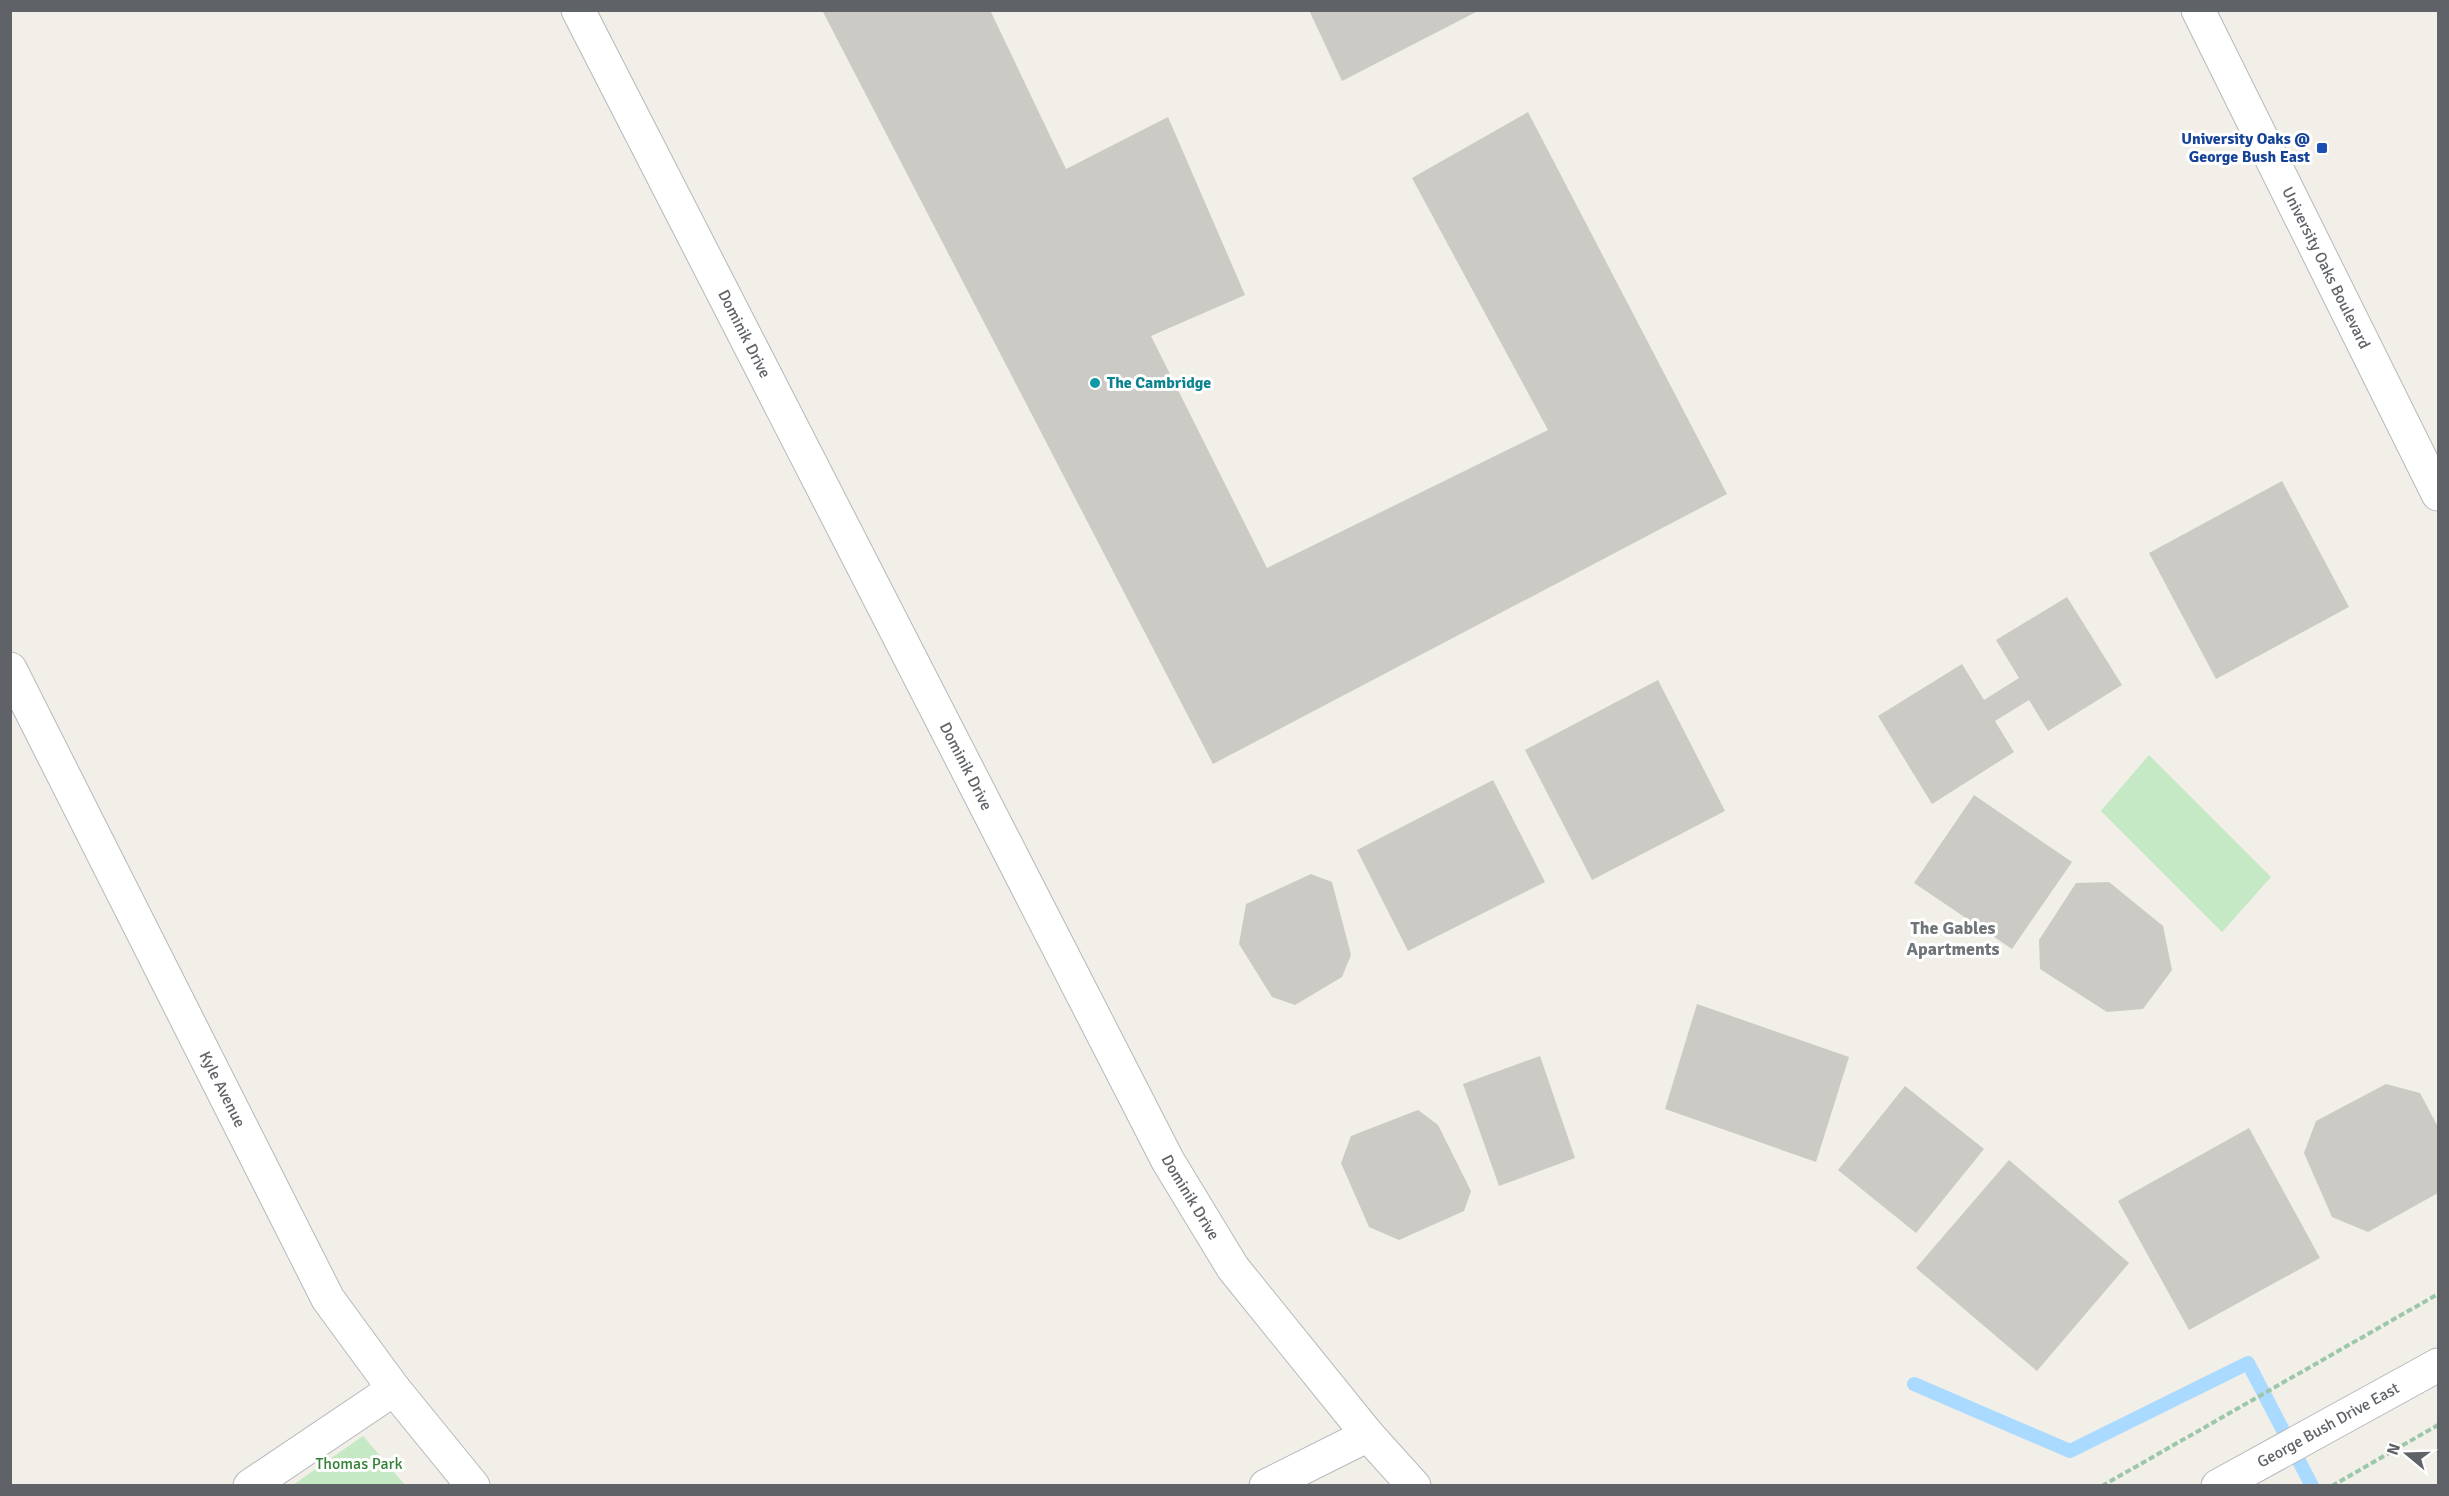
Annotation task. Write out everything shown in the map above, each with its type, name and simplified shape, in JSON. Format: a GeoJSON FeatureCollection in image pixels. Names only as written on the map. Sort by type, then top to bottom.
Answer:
{"type":"FeatureCollection","features":[{"type":"Feature","properties":{"kind":"street","name":"Dominik Drive"},"geometry":{"type":"LineString","coordinates":[[578,10],[1168,1161],[1233,1268],[1368,1435],[1414,1485]]}},
{"type":"Feature","properties":{"kind":"street","name":"University Oaks Boulevard"},"geometry":{"type":"LineString","coordinates":[[2198,10],[2439,494]]}},
{"type":"Feature","properties":{"kind":"street","name":"Kyle Avenue"},"geometry":{"type":"LineString","coordinates":[[10,669],[328,1299],[394,1389],[473,1485]]}},
{"type":"Feature","properties":{"kind":"street","name":"George Bush Drive East"},"geometry":{"type":"LineString","coordinates":[[2218,1485],[2439,1365]]}},
{"type":"Feature","properties":{"kind":"street"},"geometry":{"type":"LineString","coordinates":[[250,1485],[394,1389]]}},
{"type":"Feature","properties":{"kind":"street"},"geometry":{"type":"LineString","coordinates":[[1266,1485],[1368,1435]]}},
{"type":"Feature","properties":{"kind":"path"},"geometry":{"type":"LineString","coordinates":[[2102,1485],[2318,1365],[2439,1294]]}},
{"type":"Feature","properties":{"kind":"path"},"geometry":{"type":"LineString","coordinates":[[2331,1485],[2439,1425]]}},
{"type":"Feature","properties":{"kind":"green space"},"geometry":{"type":"Polygon","coordinates":[[[2149,755],[2271,877],[2222,932],[2101,811],[2149,755]]]}},
{"type":"Feature","properties":{"kind":"green space","name":"Thomas Park"},"geometry":{"type":"Polygon","coordinates":[[[363,1436],[405,1485],[293,1485],[363,1436]]]}},
{"type":"Feature","properties":{"kind":"building","name":"The Cambridge"},"geometry":{"type":"Polygon","coordinates":[[[822,10],[990,10],[1066,169],[1168,117],[1245,295],[1151,336],[1267,568],[1548,430],[1412,178],[1528,112],[1727,494],[1213,764],[822,10]]]}},
{"type":"Feature","properties":{"kind":"building"},"geometry":{"type":"Polygon","coordinates":[[[1309,10],[1480,10],[1342,81],[1309,10]]]}},
{"type":"Feature","properties":{"kind":"building"},"geometry":{"type":"Polygon","coordinates":[[[2282,481],[2349,607],[2216,679],[2149,553],[2282,481]]]}},
{"type":"Feature","properties":{"kind":"building"},"geometry":{"type":"Polygon","coordinates":[[[2067,597],[2122,685],[2048,731],[2029,700],[1995,721],[2014,752],[1932,804],[1878,716],[1962,664],[1984,700],[2019,678],[1996,640],[2067,597]]]}},
{"type":"Feature","properties":{"kind":"building"},"geometry":{"type":"Polygon","coordinates":[[[1658,680],[1725,811],[1592,880],[1525,750],[1658,680]]]}},
{"type":"Feature","properties":{"kind":"building"},"geometry":{"type":"Polygon","coordinates":[[[1493,780],[1545,882],[1408,951],[1357,850],[1493,780]]]}},
{"type":"Feature","properties":{"kind":"building"},"geometry":{"type":"Polygon","coordinates":[[[1974,795],[2072,862],[2012,949],[1914,883],[1974,795]]]}},
{"type":"Feature","properties":{"kind":"building"},"geometry":{"type":"Polygon","coordinates":[[[1311,874],[1332,882],[1351,955],[1342,977],[1295,1005],[1272,997],[1239,944],[1246,904],[1311,874]]]}},
{"type":"Feature","properties":{"kind":"building"},"geometry":{"type":"Polygon","coordinates":[[[2109,882],[2163,926],[2172,970],[2143,1009],[2107,1012],[2040,969],[2039,940],[2076,883],[2109,882]]]}},
{"type":"Feature","properties":{"kind":"building"},"geometry":{"type":"Polygon","coordinates":[[[1697,1004],[1849,1057],[1816,1162],[1665,1109],[1697,1004]]]}},
{"type":"Feature","properties":{"kind":"building"},"geometry":{"type":"Polygon","coordinates":[[[1540,1056],[1575,1158],[1499,1186],[1463,1084],[1540,1056]]]}},
{"type":"Feature","properties":{"kind":"building"},"geometry":{"type":"Polygon","coordinates":[[[2386,1084],[2420,1093],[2438,1127],[2438,1193],[2368,1232],[2332,1217],[2304,1153],[2316,1121],[2386,1084]]]}},
{"type":"Feature","properties":{"kind":"building"},"geometry":{"type":"Polygon","coordinates":[[[1905,1086],[1984,1149],[1916,1233],[1838,1170],[1905,1086]]]}},
{"type":"Feature","properties":{"kind":"building"},"geometry":{"type":"Polygon","coordinates":[[[1418,1110],[1438,1125],[1471,1191],[1464,1211],[1399,1240],[1369,1227],[1341,1163],[1351,1136],[1418,1110]]]}},
{"type":"Feature","properties":{"kind":"building"},"geometry":{"type":"Polygon","coordinates":[[[2249,1128],[2320,1258],[2189,1330],[2118,1201],[2249,1128]]]}},
{"type":"Feature","properties":{"kind":"building"},"geometry":{"type":"Polygon","coordinates":[[[2009,1160],[2129,1263],[2037,1371],[1916,1268],[2009,1160]]]}},
{"type":"Feature","properties":{"kind":"waterway"},"geometry":{"type":"LineString","coordinates":[[1914,1384],[2070,1451],[2248,1363],[2312,1486]]}},
{"type":"Feature","properties":{"kind":"place","name":"University Oaks @ George Bush East"},"geometry":{"type":"Point","coordinates":[2322,148]}},
{"type":"Feature","properties":{"kind":"place","name":"The Cambridge"},"geometry":{"type":"Point","coordinates":[1095,383]}},
{"type":"Feature","properties":{"kind":"district","name":"The Gables Apartments"},"geometry":{"type":"Point","coordinates":[1953,938]}}]}
